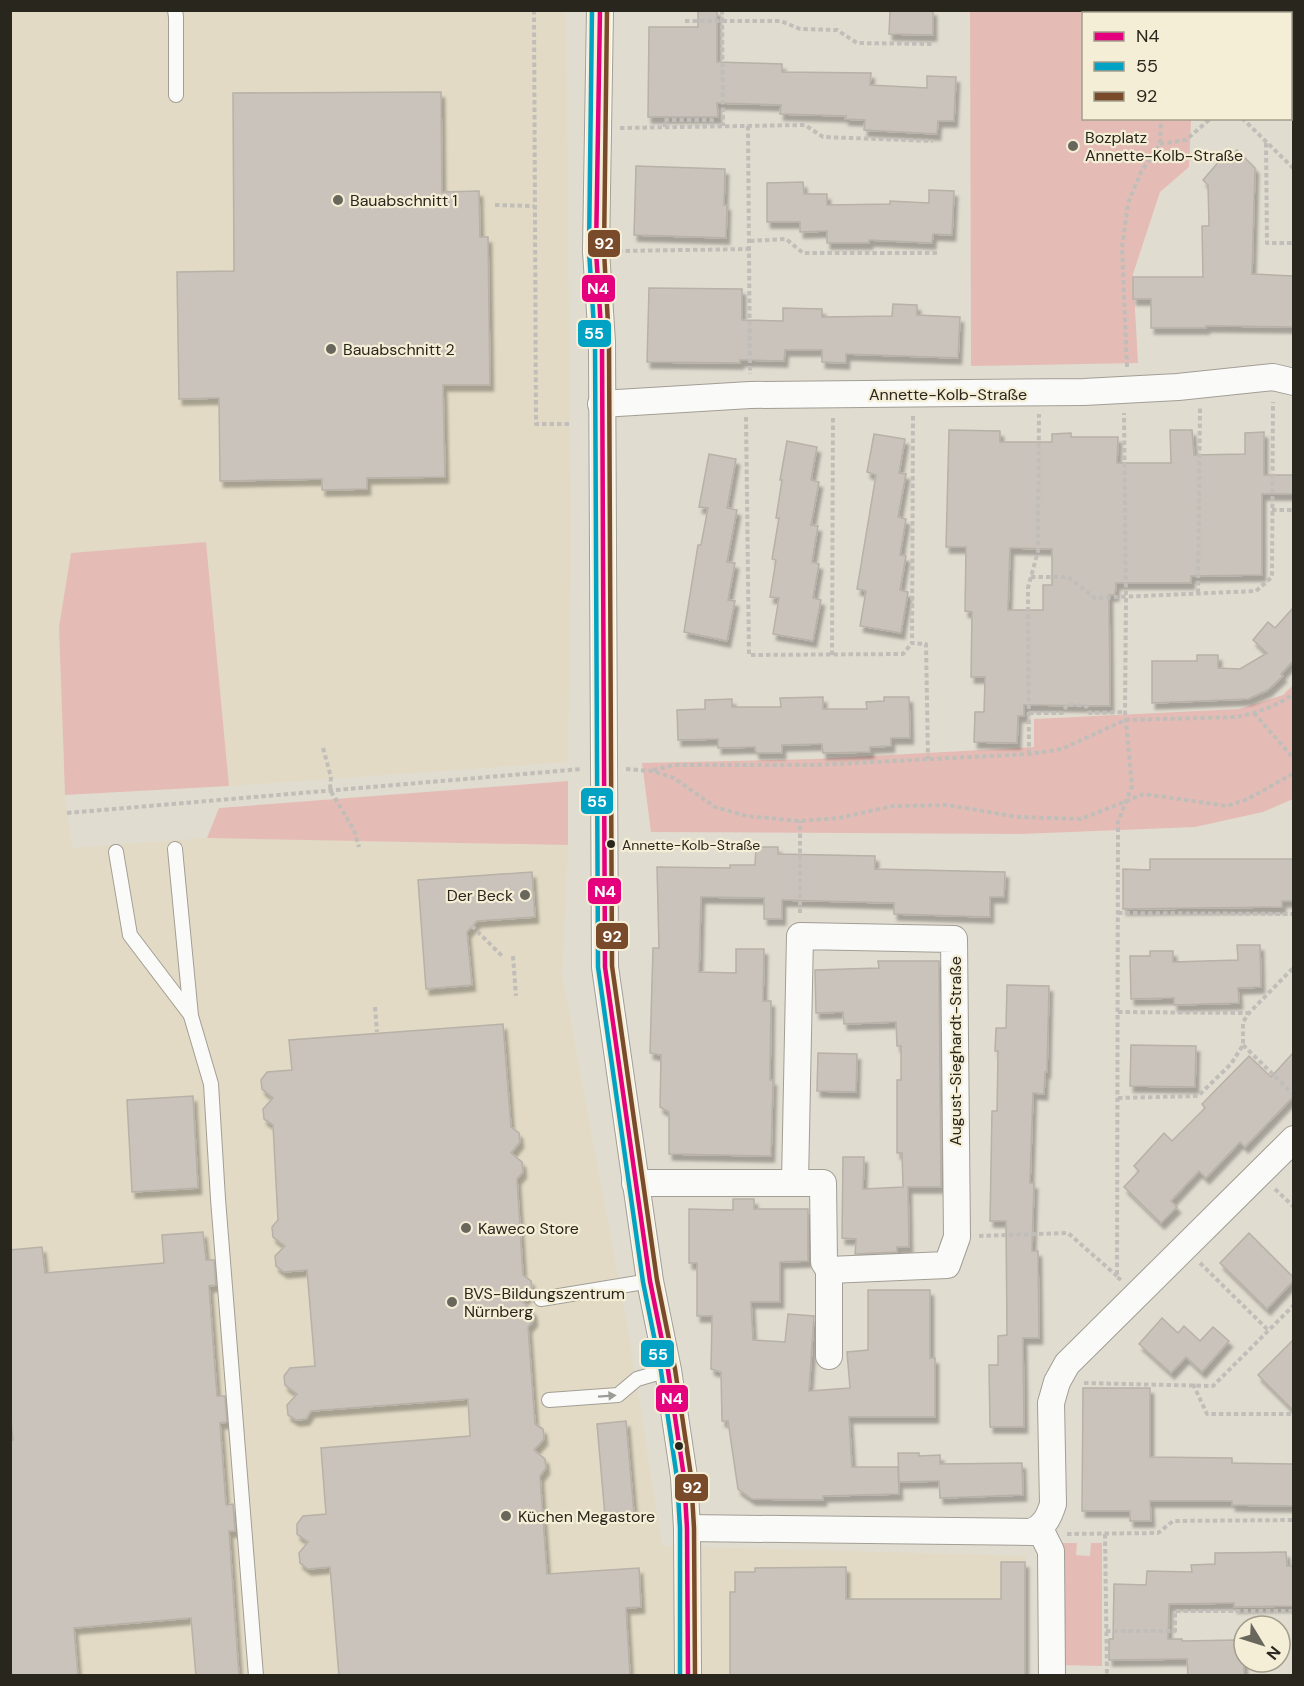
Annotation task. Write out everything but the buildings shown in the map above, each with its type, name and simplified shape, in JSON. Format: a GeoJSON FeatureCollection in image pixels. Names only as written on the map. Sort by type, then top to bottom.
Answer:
{"type":"FeatureCollection","features":[{"type":"Feature","properties":{"kind":"street"},"geometry":{"type":"LineString","coordinates":[[600,10],[596,251],[602,342],[605,967],[650,1281],[668,1370],[684,1477],[687,1528],[688,1676]]}},
{"type":"Feature","properties":{"kind":"street","name":"Annette-Kolb-Straße"},"geometry":{"type":"LineString","coordinates":[[601,404],[747,395],[1039,393],[1283,380]]}},
{"type":"Feature","properties":{"kind":"street"},"geometry":{"type":"LineString","coordinates":[[795,1182],[800,936]]}},
{"type":"Feature","properties":{"kind":"street","name":"August-Sieghardt-Straße"},"geometry":{"type":"LineString","coordinates":[[800,936],[954,939],[957,1237],[947,1265],[829,1270]]}},
{"type":"Feature","properties":{"kind":"street"},"geometry":{"type":"LineString","coordinates":[[687,1528],[1031,1532],[1040,1529],[1049,1516],[1053,1504],[1051,1403],[1057,1382],[1067,1364],[1293,1139]]}},
{"type":"Feature","properties":{"kind":"street"},"geometry":{"type":"LineString","coordinates":[[635,1183],[823,1183],[824,1262],[829,1270],[829,1356]]}},
{"type":"Feature","properties":{"kind":"street"},"geometry":{"type":"LineString","coordinates":[[1040,1529],[1051,1551],[1052,1676]]}},
{"type":"Feature","properties":{"kind":"lane"},"geometry":{"type":"LineString","coordinates":[[175,10],[176,95]]}},
{"type":"Feature","properties":{"kind":"lane"},"geometry":{"type":"LineString","coordinates":[[175,849],[191,1016],[211,1084],[256,1676]]}},
{"type":"Feature","properties":{"kind":"lane"},"geometry":{"type":"LineString","coordinates":[[116,852],[130,934],[191,1016]]}},
{"type":"Feature","properties":{"kind":"lane"},"geometry":{"type":"LineString","coordinates":[[541,1299],[650,1281]]}},
{"type":"Feature","properties":{"kind":"lane"},"geometry":{"type":"LineString","coordinates":[[549,1400],[618,1395],[637,1379],[668,1370]]}},
{"type":"Feature","properties":{"kind":"path"},"geometry":{"type":"LineString","coordinates":[[534,10],[536,424],[570,424]]}},
{"type":"Feature","properties":{"kind":"path"},"geometry":{"type":"LineString","coordinates":[[722,10],[723,126]]}},
{"type":"Feature","properties":{"kind":"path"},"geometry":{"type":"LineString","coordinates":[[685,21],[781,21],[800,29],[837,30],[857,43],[933,44]]}},
{"type":"Feature","properties":{"kind":"path"},"geometry":{"type":"LineString","coordinates":[[597,128],[664,127],[664,120],[712,120],[712,127],[805,125],[823,137],[933,141]]}},
{"type":"Feature","properties":{"kind":"path"},"geometry":{"type":"LineString","coordinates":[[1117,1277],[1118,822],[1132,786],[1125,720],[1123,390],[1127,363],[1122,248],[1128,203],[1141,172],[1160,144],[1161,120]]}},
{"type":"Feature","properties":{"kind":"path"},"geometry":{"type":"LineString","coordinates":[[1160,144],[1186,140],[1209,120]]}},
{"type":"Feature","properties":{"kind":"path"},"geometry":{"type":"LineString","coordinates":[[1244,120],[1293,169]]}},
{"type":"Feature","properties":{"kind":"path"},"geometry":{"type":"LineString","coordinates":[[748,126],[749,655],[903,654],[912,643],[913,394]]}},
{"type":"Feature","properties":{"kind":"path"},"geometry":{"type":"LineString","coordinates":[[1266,143],[1267,243],[1293,243]]}},
{"type":"Feature","properties":{"kind":"path"},"geometry":{"type":"LineString","coordinates":[[495,205],[534,206]]}},
{"type":"Feature","properties":{"kind":"path"},"geometry":{"type":"LineString","coordinates":[[750,240],[786,239],[803,253],[938,254]]}},
{"type":"Feature","properties":{"kind":"path"},"geometry":{"type":"LineString","coordinates":[[596,251],[750,249]]}},
{"type":"Feature","properties":{"kind":"path"},"geometry":{"type":"LineString","coordinates":[[1031,577],[1068,578],[1095,598],[1256,591],[1272,577],[1272,510],[1283,380]]}},
{"type":"Feature","properties":{"kind":"path"},"geometry":{"type":"LineString","coordinates":[[1198,593],[1200,384]]}},
{"type":"Feature","properties":{"kind":"path"},"geometry":{"type":"LineString","coordinates":[[1029,754],[1028,588],[1038,550],[1039,393]]}},
{"type":"Feature","properties":{"kind":"path"},"geometry":{"type":"LineString","coordinates":[[832,655],[833,395]]}},
{"type":"Feature","properties":{"kind":"path"},"geometry":{"type":"LineString","coordinates":[[1272,510],[1293,510]]}},
{"type":"Feature","properties":{"kind":"path"},"geometry":{"type":"LineString","coordinates":[[912,643],[926,644],[928,759]]}},
{"type":"Feature","properties":{"kind":"path"},"geometry":{"type":"LineString","coordinates":[[1293,693],[1254,713],[1237,717],[1125,720],[1062,749],[1029,754],[818,765],[674,765],[652,771],[674,778],[715,807],[747,816],[800,820],[839,818],[893,806],[947,805],[1018,817],[1081,819],[1144,794],[1227,806],[1248,799],[1293,773]]}},
{"type":"Feature","properties":{"kind":"path"},"geometry":{"type":"LineString","coordinates":[[1029,713],[1062,713],[1068,704],[1086,706],[1090,713],[1125,712]]}},
{"type":"Feature","properties":{"kind":"path"},"geometry":{"type":"LineString","coordinates":[[1254,713],[1293,759]]}},
{"type":"Feature","properties":{"kind":"path"},"geometry":{"type":"LineString","coordinates":[[323,748],[331,777],[330,790],[354,830],[359,847]]}},
{"type":"Feature","properties":{"kind":"path"},"geometry":{"type":"LineString","coordinates":[[67,813],[604,768]]}},
{"type":"Feature","properties":{"kind":"path"},"geometry":{"type":"LineString","coordinates":[[800,820],[800,936]]}},
{"type":"Feature","properties":{"kind":"path"},"geometry":{"type":"LineString","coordinates":[[1118,913],[1293,914]]}},
{"type":"Feature","properties":{"kind":"path"},"geometry":{"type":"LineString","coordinates":[[472,926],[502,956]]}},
{"type":"Feature","properties":{"kind":"path"},"geometry":{"type":"LineString","coordinates":[[513,956],[516,996]]}},
{"type":"Feature","properties":{"kind":"path"},"geometry":{"type":"LineString","coordinates":[[1118,1098],[1198,1096],[1231,1064],[1243,1045],[1243,1022],[1249,1013],[1293,967]]}},
{"type":"Feature","properties":{"kind":"path"},"geometry":{"type":"LineString","coordinates":[[375,1007],[377,1032]]}},
{"type":"Feature","properties":{"kind":"path"},"geometry":{"type":"LineString","coordinates":[[1118,1012],[1249,1013]]}},
{"type":"Feature","properties":{"kind":"path"},"geometry":{"type":"LineString","coordinates":[[1243,1045],[1293,1095]]}},
{"type":"Feature","properties":{"kind":"path"},"geometry":{"type":"LineString","coordinates":[[957,1237],[1068,1233],[1137,1296]]}},
{"type":"Feature","properties":{"kind":"path"},"geometry":{"type":"LineString","coordinates":[[1184,1247],[1268,1330]]}},
{"type":"Feature","properties":{"kind":"path"},"geometry":{"type":"LineString","coordinates":[[1057,1382],[1213,1386],[1293,1305]]}},
{"type":"Feature","properties":{"kind":"path"},"geometry":{"type":"LineString","coordinates":[[1118,1383],[1118,1389]]}},
{"type":"Feature","properties":{"kind":"path"},"geometry":{"type":"LineString","coordinates":[[1193,1384],[1207,1414],[1293,1414]]}},
{"type":"Feature","properties":{"kind":"path"},"geometry":{"type":"LineString","coordinates":[[1040,1529],[1072,1535],[1158,1533],[1173,1521],[1293,1521]]}},
{"type":"Feature","properties":{"kind":"path"},"geometry":{"type":"LineString","coordinates":[[1105,1534],[1107,1676]]}},
{"type":"Feature","properties":{"kind":"path"},"geometry":{"type":"LineString","coordinates":[[1106,1631],[1175,1631],[1175,1611],[1293,1611]]}},
{"type":"Feature","properties":{"kind":"shaded area"},"geometry":{"type":"Polygon","coordinates":[[[11,11],[566,11],[571,539],[568,762],[229,786],[206,542],[71,553],[59,627],[65,795],[72,848],[207,838],[568,845],[562,974],[630,1342],[662,1546],[1026,1556],[1026,1675],[11,1676],[11,11]]]}},
{"type":"Feature","properties":{"kind":"shaded area"},"geometry":{"type":"Polygon","coordinates":[[[970,11],[1182,11],[1082,12],[1082,120],[1191,120],[1189,167],[1160,192],[1133,274],[1138,363],[971,366],[970,11]]]}},
{"type":"Feature","properties":{"kind":"shaded area"},"geometry":{"type":"Polygon","coordinates":[[[206,542],[229,786],[65,795],[59,627],[71,553],[206,542]]]}},
{"type":"Feature","properties":{"kind":"shaded area"},"geometry":{"type":"Polygon","coordinates":[[[1293,685],[1293,799],[1263,812],[1195,827],[1021,834],[651,832],[642,763],[816,759],[1034,747],[1034,719],[1239,709],[1283,695],[1293,685]]]}},
{"type":"Feature","properties":{"kind":"shaded area"},"geometry":{"type":"Polygon","coordinates":[[[568,781],[568,845],[207,838],[219,808],[568,781]]]}},
{"type":"Feature","properties":{"kind":"shaded area"},"geometry":{"type":"Polygon","coordinates":[[[1060,1543],[1077,1543],[1076,1555],[1090,1556],[1091,1543],[1102,1543],[1102,1666],[1059,1665],[1060,1543]]]}},
{"type":"Feature","properties":{"kind":"transit line","name":"55"},"geometry":{"type":"LineString","coordinates":[[592,10],[589,251],[595,342],[598,967],[643,1282],[661,1371],[677,1478],[680,1528],[680,1676]]}},
{"type":"Feature","properties":{"kind":"transit line","name":"N4"},"geometry":{"type":"LineString","coordinates":[[600,10],[596,251],[602,342],[605,967],[650,1281],[668,1370],[684,1477],[687,1528],[688,1676]]}},
{"type":"Feature","properties":{"kind":"transit line","name":"92"},"geometry":{"type":"LineString","coordinates":[[607,10],[604,251],[609,342],[612,966],[657,1280],[675,1369],[691,1476],[694,1528],[695,1676]]}},
{"type":"Feature","properties":{"kind":"place","name":"Bozplatz Annette-Kolb-Straße"},"geometry":{"type":"Point","coordinates":[1073,146]}},
{"type":"Feature","properties":{"kind":"place","name":"Bauabschnitt 1"},"geometry":{"type":"Point","coordinates":[338,200]}},
{"type":"Feature","properties":{"kind":"place","name":"Bauabschnitt 2"},"geometry":{"type":"Point","coordinates":[331,349]}},
{"type":"Feature","properties":{"kind":"place","name":"Annette-Kolb-Straße"},"geometry":{"type":"Point","coordinates":[611,844]}},
{"type":"Feature","properties":{"kind":"place","name":"Der Beck"},"geometry":{"type":"Point","coordinates":[525,895]}},
{"type":"Feature","properties":{"kind":"place","name":"Kaweco Store"},"geometry":{"type":"Point","coordinates":[466,1228]}},
{"type":"Feature","properties":{"kind":"place","name":"BVS-Bildungszentrum Nürnberg"},"geometry":{"type":"Point","coordinates":[452,1302]}},
{"type":"Feature","properties":{"kind":"place","name":"Küchen Megastore"},"geometry":{"type":"Point","coordinates":[506,1516]}}]}
